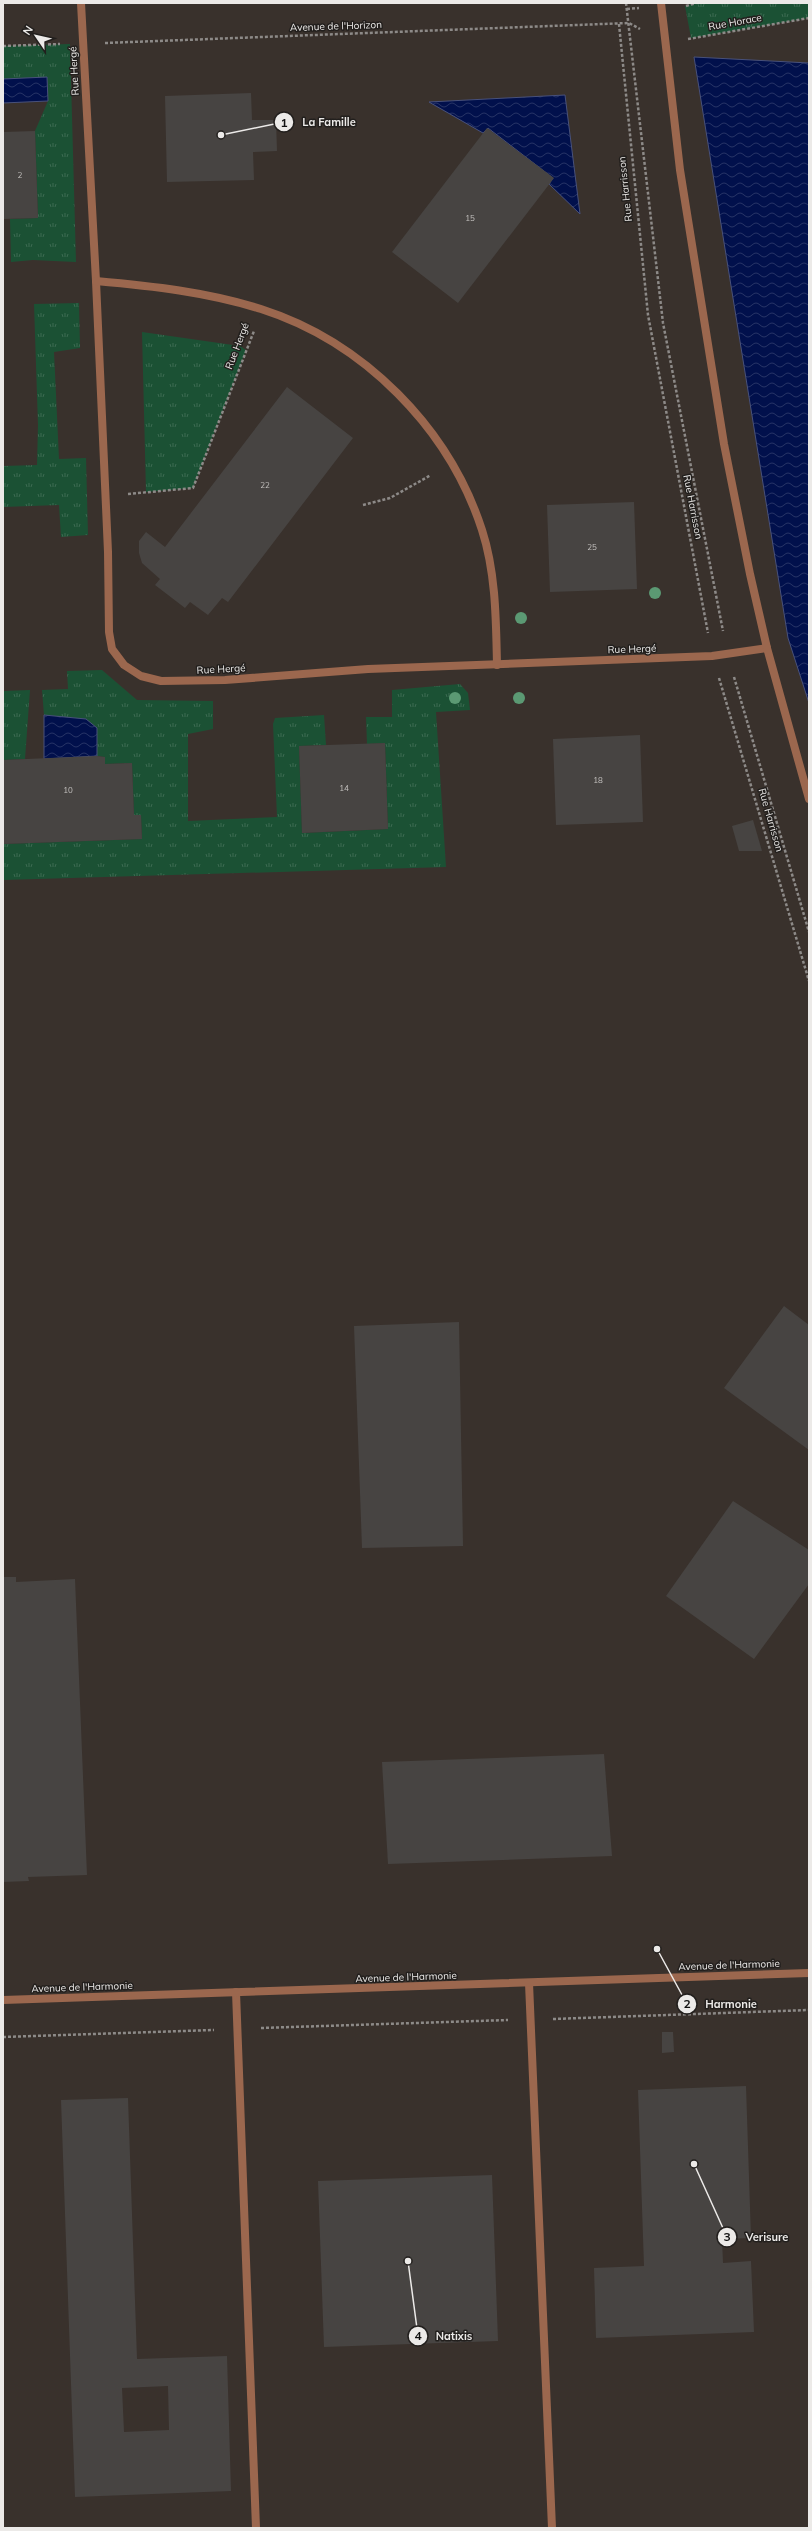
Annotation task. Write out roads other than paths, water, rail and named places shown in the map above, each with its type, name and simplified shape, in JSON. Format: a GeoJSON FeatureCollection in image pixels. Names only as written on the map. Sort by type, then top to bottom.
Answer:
{"type":"FeatureCollection","features":[{"type":"Feature","properties":{"kind":"street","name":"Rue Hergé"},"geometry":{"type":"LineString","coordinates":[[81,3],[82,44],[96,281],[112,649],[124,665],[141,676],[161,681],[225,680],[368,669],[712,656],[767,648]]}},
{"type":"Feature","properties":{"kind":"street"},"geometry":{"type":"LineString","coordinates":[[661,3],[664,41],[683,186],[712,377],[750,574],[767,648],[809,798]]}},
{"type":"Feature","properties":{"kind":"street"},"geometry":{"type":"LineString","coordinates":[[96,281],[189,292],[222,298],[262,309],[301,326],[361,362],[410,406],[431,430],[453,464],[468,491],[484,538],[490,567],[495,610],[497,665]]}},
{"type":"Feature","properties":{"kind":"street","name":"Avenue de l'Harmonie"},"geometry":{"type":"LineString","coordinates":[[3,2000],[809,1973]]}},
{"type":"Feature","properties":{"kind":"street"},"geometry":{"type":"LineString","coordinates":[[529,1983],[552,2528]]}},
{"type":"Feature","properties":{"kind":"street"},"geometry":{"type":"LineString","coordinates":[[236,1992],[256,2528]]}},
{"type":"Feature","properties":{"kind":"water"},"geometry":{"type":"Polygon","coordinates":[[[694,57],[809,63],[809,703],[788,638],[694,57]]]}},
{"type":"Feature","properties":{"kind":"water"},"geometry":{"type":"Polygon","coordinates":[[[47,77],[48,101],[3,103],[3,79],[47,77]]]}},
{"type":"Feature","properties":{"kind":"water"},"geometry":{"type":"Polygon","coordinates":[[[565,95],[580,214],[549,184],[553,178],[488,128],[483,133],[429,102],[565,95]]]}},
{"type":"Feature","properties":{"kind":"water"},"geometry":{"type":"Polygon","coordinates":[[[44,715],[86,719],[97,728],[97,756],[44,759],[44,715]]]}},
{"type":"Feature","properties":{"kind":"place","name":"La Famille"},"geometry":{"type":"Point","coordinates":[221,135]}},
{"type":"Feature","properties":{"kind":"place","name":"Harmonie"},"geometry":{"type":"Point","coordinates":[657,1949]}},
{"type":"Feature","properties":{"kind":"place","name":"Verisure"},"geometry":{"type":"Point","coordinates":[694,2164]}},
{"type":"Feature","properties":{"kind":"place","name":"Natixis"},"geometry":{"type":"Point","coordinates":[408,2261]}}]}
